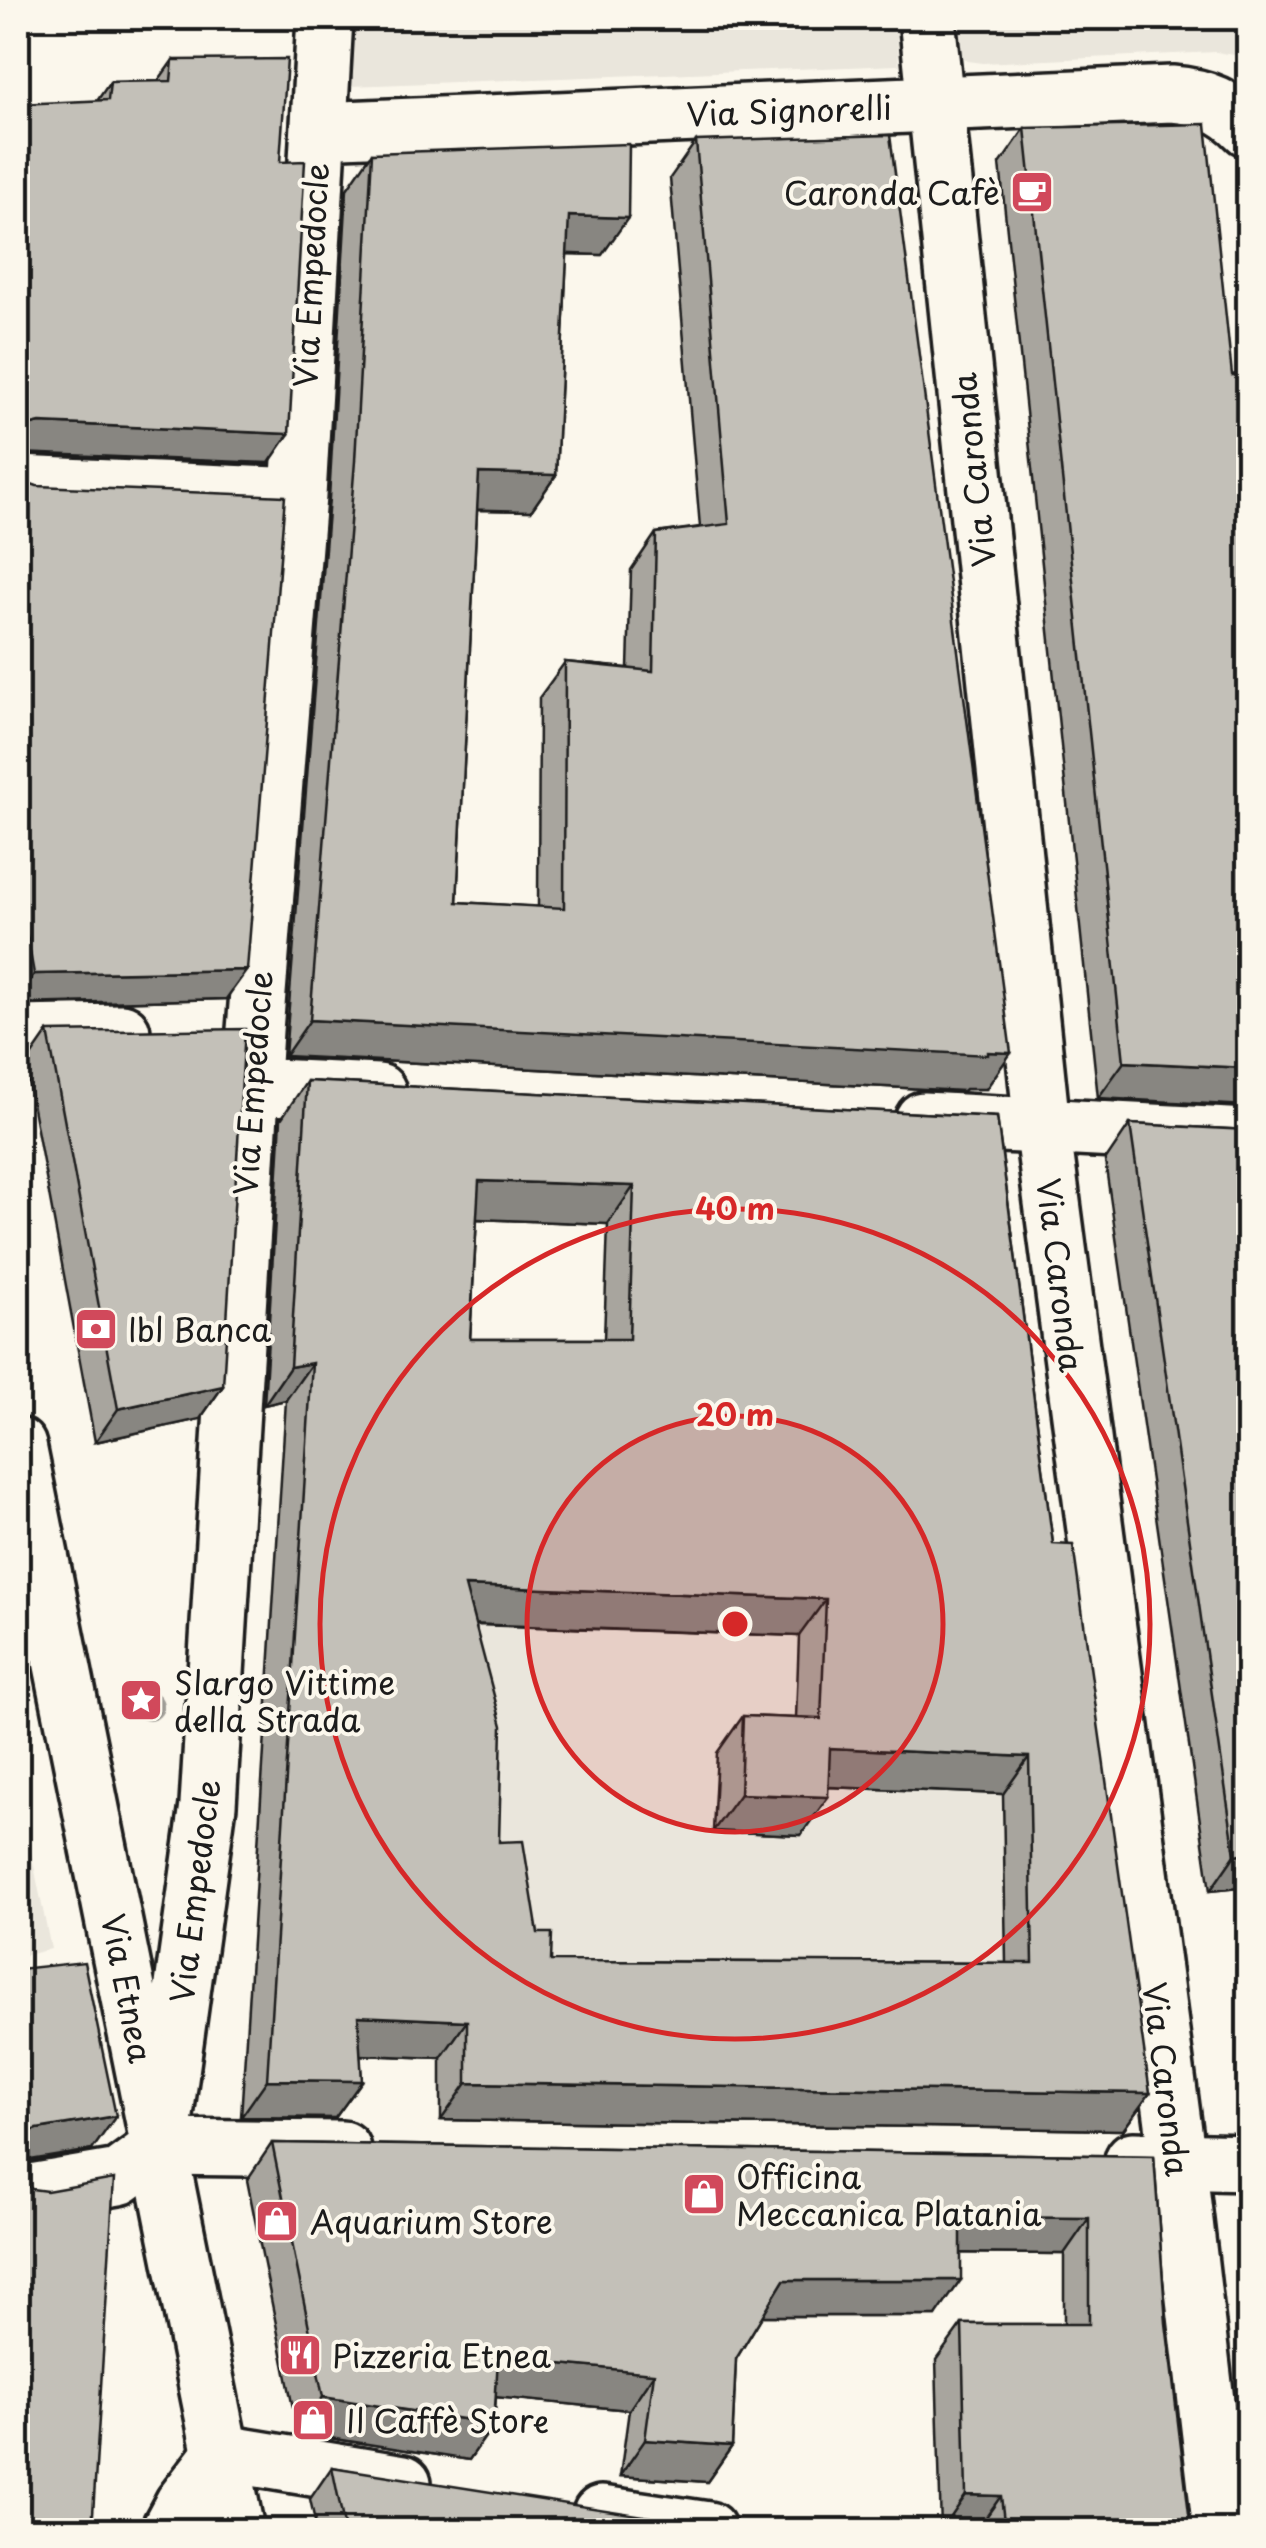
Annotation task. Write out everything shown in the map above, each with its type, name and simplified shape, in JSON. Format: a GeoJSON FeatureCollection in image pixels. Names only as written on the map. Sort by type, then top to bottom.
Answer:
{"type":"FeatureCollection","features":[{"type":"Feature","properties":{"kind":"street","name":"Via Empedocle"},"geometry":{"type":"LineString","coordinates":[[160,2147],[208,1805],[251,1086],[215,1030],[298,496],[325,18]]}},
{"type":"Feature","properties":{"kind":"street","name":"Via Caronda"},"geometry":{"type":"LineString","coordinates":[[927,18],[1042,1126],[1178,2161],[1220,2530]]}},
{"type":"Feature","properties":{"kind":"street","name":"Via Signorelli"},"geometry":{"type":"LineString","coordinates":[[319,130],[1192,95],[1224,108],[1248,128]]}},
{"type":"Feature","properties":{"kind":"street"},"geometry":{"type":"LineString","coordinates":[[18,484],[298,496]]}},
{"type":"Feature","properties":{"kind":"street"},"geometry":{"type":"LineString","coordinates":[[18,1034],[215,1030]]}},
{"type":"Feature","properties":{"kind":"street"},"geometry":{"type":"LineString","coordinates":[[251,1086],[424,1094]]}},
{"type":"Feature","properties":{"kind":"street"},"geometry":{"type":"LineString","coordinates":[[882,1118],[1248,1137]]}},
{"type":"Feature","properties":{"kind":"street","name":"Via Etnea"},"geometry":{"type":"LineString","coordinates":[[18,1446],[236,2530]]}},
{"type":"Feature","properties":{"kind":"street"},"geometry":{"type":"LineString","coordinates":[[18,2194],[119,2177],[160,2147],[386,2149]]}},
{"type":"Feature","properties":{"kind":"street"},"geometry":{"type":"LineString","coordinates":[[1079,2159],[1248,2163]]}},
{"type":"Feature","properties":{"kind":"street"},"geometry":{"type":"LineString","coordinates":[[169,2530],[183,2504],[222,2454],[461,2492]]}},
{"type":"Feature","properties":{"kind":"street"},"geometry":{"type":"LineString","coordinates":[[556,2507],[708,2530]]}},
{"type":"Feature","properties":{"kind":"shaded area"},"geometry":{"type":"Polygon","coordinates":[[[454,18],[896,18],[899,65],[351,86],[352,22],[454,18]]]}},
{"type":"Feature","properties":{"kind":"shaded area"},"geometry":{"type":"Polygon","coordinates":[[[953,18],[1248,18],[1248,64],[1241,56],[1216,52],[968,61],[956,52],[953,18]]]}},
{"type":"Feature","properties":{"kind":"shaded area"},"geometry":{"type":"Polygon","coordinates":[[[275,1556],[1046,1583],[1105,2001],[363,1989],[248,1981],[275,1556]]]}},
{"type":"Feature","properties":{"kind":"shaded area"},"geometry":{"type":"Polygon","coordinates":[[[18,1788],[51,1949],[18,1957],[18,1788]]]}},
{"type":"Feature","properties":{"kind":"building"},"geometry":{"type":"Polygon","coordinates":[[[287,59],[280,162],[305,161],[289,434],[40,423],[18,433],[18,104],[108,100],[110,82],[171,81],[173,60],[287,59]]]}},
{"type":"Feature","properties":{"kind":"building"},"geometry":{"type":"Polygon","coordinates":[[[1206,124],[1232,375],[1248,373],[1248,1068],[1124,1062],[1025,128],[1206,124]]]}},
{"type":"Feature","properties":{"kind":"building"},"geometry":{"type":"Polygon","coordinates":[[[890,135],[1011,1053],[988,1055],[310,1020],[355,461],[372,153],[629,144],[628,218],[569,216],[556,475],[479,473],[457,902],[564,908],[565,662],[653,671],[656,533],[729,524],[696,141],[890,135]]]}},
{"type":"Feature","properties":{"kind":"building"},"geometry":{"type":"Polygon","coordinates":[[[18,475],[37,486],[285,496],[247,970],[34,974],[18,885],[18,475]]]}},
{"type":"Feature","properties":{"kind":"building"},"geometry":{"type":"Polygon","coordinates":[[[245,1029],[223,1386],[118,1409],[48,1032],[245,1029]]]}},
{"type":"Feature","properties":{"kind":"building"},"geometry":{"type":"Polygon","coordinates":[[[307,1081],[997,1117],[1053,1544],[1073,1545],[1150,2093],[467,2083],[467,2021],[358,2016],[362,2081],[267,2080],[312,1363],[290,1367],[307,1081]],[[479,1181],[470,1339],[629,1339],[634,1186],[479,1181]],[[465,1586],[502,1726],[499,1842],[523,1841],[538,1933],[552,1933],[551,1961],[1033,1963],[1029,1757],[830,1748],[828,1797],[740,1794],[743,1716],[821,1719],[826,1599],[465,1586]]]}},
{"type":"Feature","properties":{"kind":"building"},"geometry":{"type":"Polygon","coordinates":[[[1130,1124],[1248,1130],[1248,1853],[1235,1855],[1130,1124]]]}},
{"type":"Feature","properties":{"kind":"building"},"geometry":{"type":"Polygon","coordinates":[[[84,1962],[116,2116],[37,2129],[18,2142],[18,1969],[84,1962]]]}},
{"type":"Feature","properties":{"kind":"building"},"geometry":{"type":"Polygon","coordinates":[[[272,2143],[1154,2156],[1166,2323],[1191,2530],[1005,2530],[1001,2496],[966,2495],[962,2324],[1089,2324],[1089,2218],[961,2217],[961,2280],[784,2280],[736,2359],[732,2446],[645,2440],[654,2373],[498,2358],[494,2424],[323,2397],[272,2143]]]}},
{"type":"Feature","properties":{"kind":"building"},"geometry":{"type":"Polygon","coordinates":[[[18,2179],[32,2189],[47,2191],[114,2179],[92,2530],[18,2530],[18,2179]]]}},
{"type":"Feature","properties":{"kind":"building"},"geometry":{"type":"Polygon","coordinates":[[[332,2467],[676,2521],[675,2530],[345,2530],[332,2467]]]}},
{"type":"Feature","properties":{"kind":"place","name":"Caronda Cafè"},"geometry":{"type":"Point","coordinates":[1032,192]}},
{"type":"Feature","properties":{"kind":"place","name":"Ibl Banca"},"geometry":{"type":"Point","coordinates":[96,1329]}},
{"type":"Feature","properties":{"kind":"place","name":"Slargo Vittime della Strada"},"geometry":{"type":"Point","coordinates":[141,1700]}},
{"type":"Feature","properties":{"kind":"place","name":"Officina Meccanica Platania"},"geometry":{"type":"Point","coordinates":[704,2194]}},
{"type":"Feature","properties":{"kind":"place","name":"Aquarium Store"},"geometry":{"type":"Point","coordinates":[277,2221]}},
{"type":"Feature","properties":{"kind":"place","name":"Pizzeria Etnea"},"geometry":{"type":"Point","coordinates":[300,2355]}},
{"type":"Feature","properties":{"kind":"place","name":"Il Caffè Store"},"geometry":{"type":"Point","coordinates":[313,2420]}}]}
